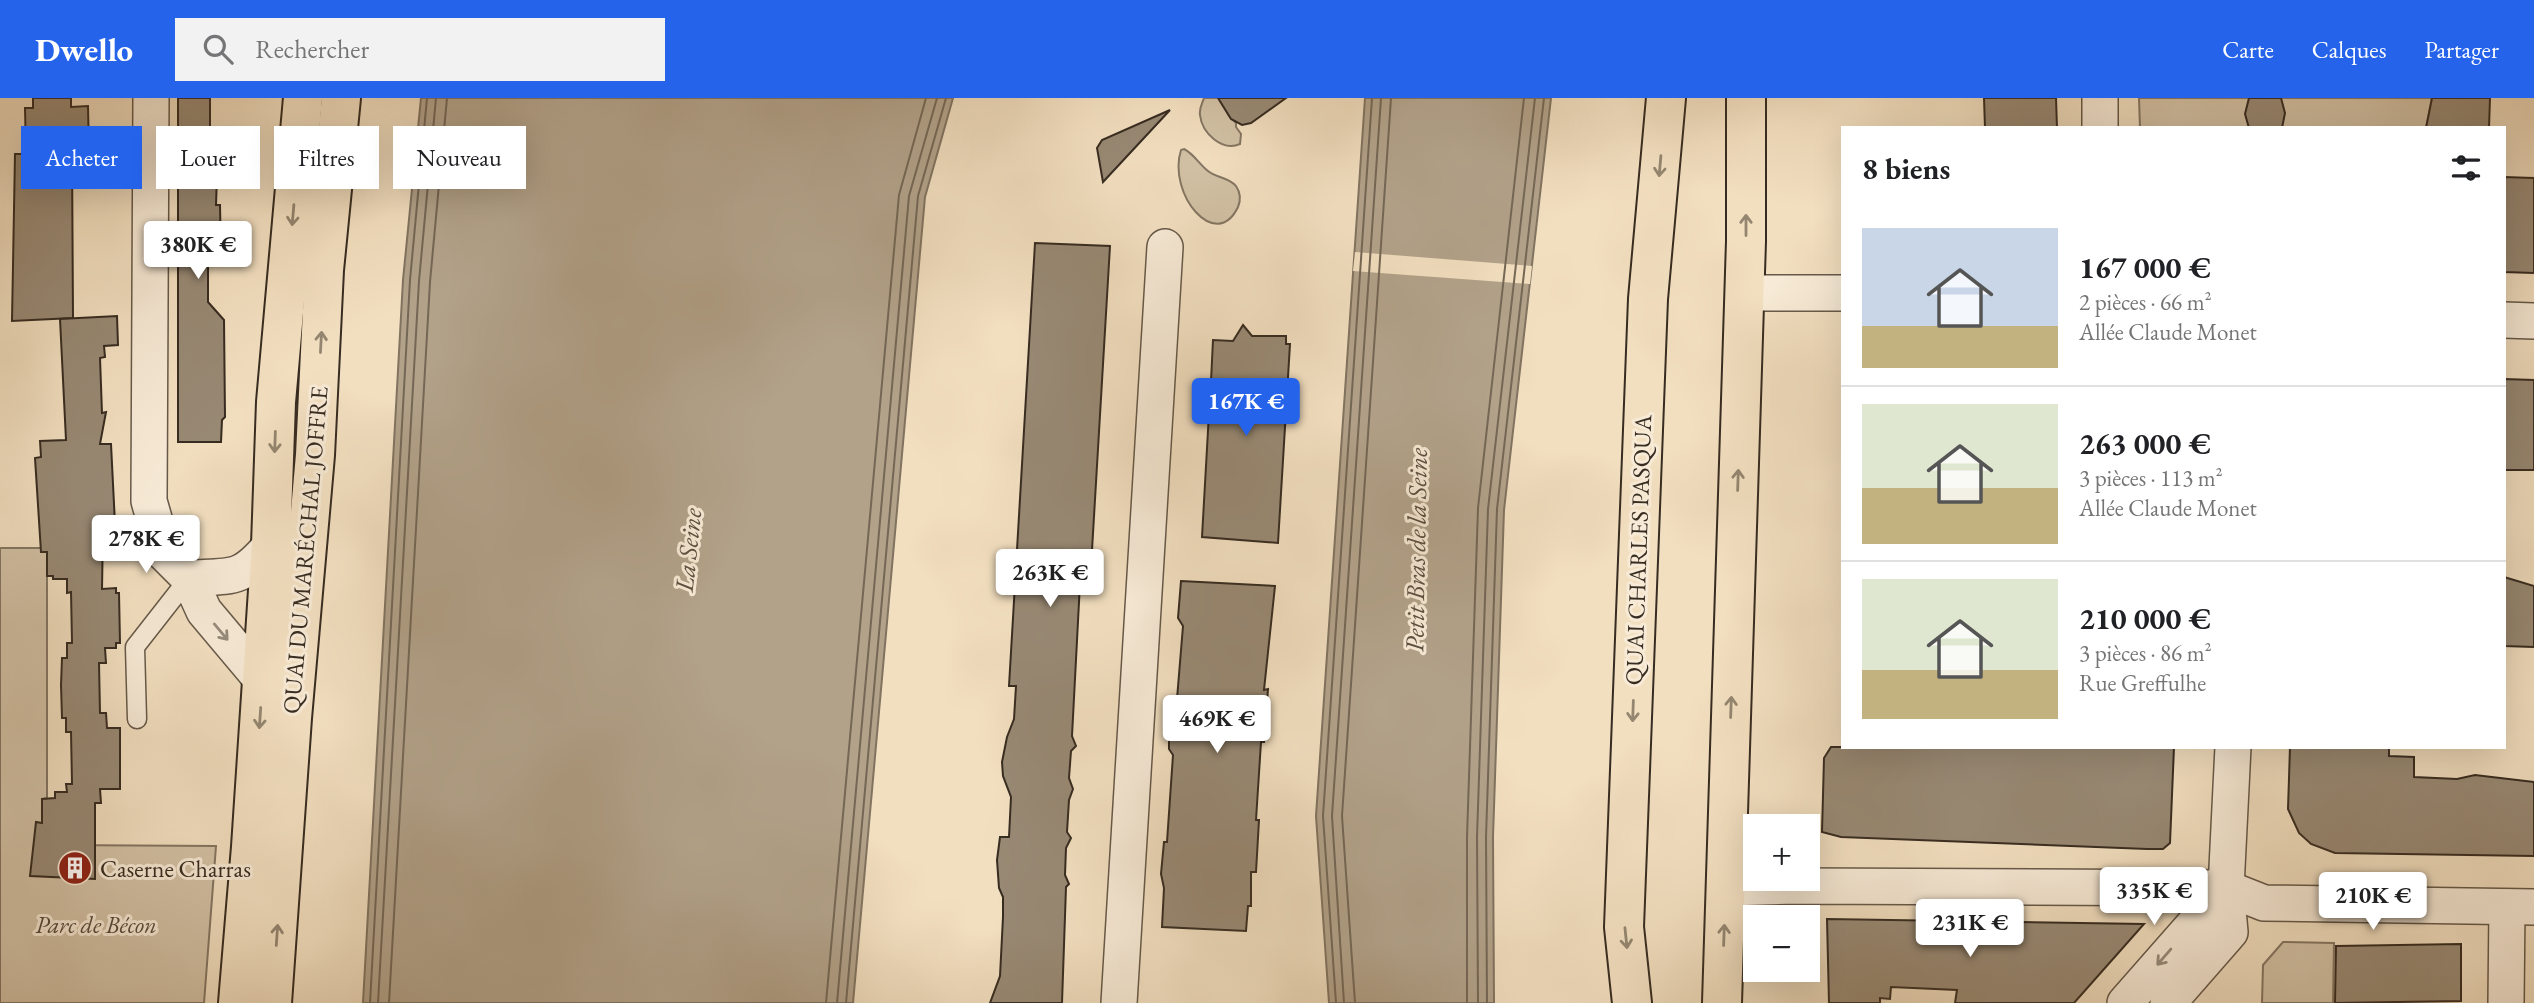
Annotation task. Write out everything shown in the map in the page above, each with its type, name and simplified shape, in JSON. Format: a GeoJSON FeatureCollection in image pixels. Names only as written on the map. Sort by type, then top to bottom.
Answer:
{"type":"FeatureCollection","features":[{"type":"Feature","properties":{"kind":"main road","name":"QUAI DU MARÉCHAL JOFFRE"},"geometry":{"type":"LineString","coordinates":[[238,1003],[271,545],[276,402],[303,98]]}},
{"type":"Feature","properties":{"kind":"main road","name":"QUAI DU MARÉCHAL JOFFRE"},"geometry":{"type":"LineString","coordinates":[[272,1003],[292,718],[315,455],[324,270],[341,98]]}},
{"type":"Feature","properties":{"kind":"main road","name":"QUAI CHARLES PASQUA"},"geometry":{"type":"LineString","coordinates":[[1632,1003],[1625,927],[1648,299],[1667,98]]}},
{"type":"Feature","properties":{"kind":"main road"},"geometry":{"type":"LineString","coordinates":[[1722,1003],[1746,241],[1745,98]]}},
{"type":"Feature","properties":{"kind":"street"},"geometry":{"type":"LineString","coordinates":[[151,98],[149,501],[164,553],[188,578],[204,611],[262,680]]}},
{"type":"Feature","properties":{"kind":"street"},"geometry":{"type":"LineString","coordinates":[[2100,98],[2100,126]]}},
{"type":"Feature","properties":{"kind":"street"},"geometry":{"type":"LineString","coordinates":[[1119,1003],[1165,247]]}},
{"type":"Feature","properties":{"kind":"street"},"geometry":{"type":"LineString","coordinates":[[1744,293],[1841,293]]}},
{"type":"Feature","properties":{"kind":"street"},"geometry":{"type":"LineString","coordinates":[[2506,320],[2534,321]]}},
{"type":"Feature","properties":{"kind":"street"},"geometry":{"type":"LineString","coordinates":[[188,578],[233,576],[254,565],[271,545]]}},
{"type":"Feature","properties":{"kind":"street"},"geometry":{"type":"LineString","coordinates":[[2168,1003],[2230,932],[2226,888],[2233,749]]}},
{"type":"Feature","properties":{"kind":"street"},"geometry":{"type":"LineString","coordinates":[[1726,888],[2226,888],[2264,903],[2520,907],[2506,1003]]}},
{"type":"Feature","properties":{"kind":"street"},"geometry":{"type":"LineString","coordinates":[[2125,1003],[2226,888]]}},
{"type":"Feature","properties":{"kind":"lane"},"geometry":{"type":"LineString","coordinates":[[137,719],[135,647],[188,578]]}},
{"type":"Feature","properties":{"kind":"green space"},"geometry":{"type":"Polygon","coordinates":[[[1204,98],[1229,98],[1228,114],[1241,134],[1240,144],[1226,145],[1209,134],[1200,115],[1204,98]]]}},
{"type":"Feature","properties":{"kind":"green space"},"geometry":{"type":"Polygon","coordinates":[[[2139,98],[2432,98],[2426,126],[2140,126],[2139,98]]]}},
{"type":"Feature","properties":{"kind":"green space"},"geometry":{"type":"Polygon","coordinates":[[[1184,149],[1208,171],[1236,186],[1240,196],[1239,204],[1229,220],[1218,224],[1207,221],[1187,199],[1181,184],[1179,167],[1181,150],[1184,149]]]}},
{"type":"Feature","properties":{"kind":"green space","name":"Parc de Bécon"},"geometry":{"type":"Polygon","coordinates":[[[0,548],[41,548],[41,552],[47,552],[47,798],[42,802],[57,845],[216,846],[204,1003],[0,1003],[0,548]]]}},
{"type":"Feature","properties":{"kind":"green space"},"geometry":{"type":"Polygon","coordinates":[[[2283,942],[2334,943],[2333,1003],[2262,1003],[2263,965],[2283,942]]]}},
{"type":"Feature","properties":{"kind":"water","name":"La Seine"},"geometry":{"type":"Polygon","coordinates":[[[421,98],[953,98],[925,197],[853,1003],[363,1003],[403,280],[412,189],[526,189],[526,126],[418,126],[421,98]]]}},
{"type":"Feature","properties":{"kind":"water","name":"Petit Bras de la Seine"},"geometry":{"type":"Polygon","coordinates":[[[1365,98],[1551,98],[1504,510],[1493,837],[1494,1003],[1329,1003],[1316,816],[1365,98]]]}},
{"type":"Feature","properties":{"kind":"pier"},"geometry":{"type":"Polygon","coordinates":[[[1355,252],[1532,266],[1530,284],[1353,271],[1355,252]]]}},
{"type":"Feature","properties":{"kind":"building"},"geometry":{"type":"Polygon","coordinates":[[[33,98],[71,98],[71,107],[88,106],[88,126],[25,126],[25,108],[33,108],[33,98]]]}},
{"type":"Feature","properties":{"kind":"building"},"geometry":{"type":"Polygon","coordinates":[[[178,98],[210,98],[210,126],[178,126],[178,98]]]}},
{"type":"Feature","properties":{"kind":"building"},"geometry":{"type":"Polygon","coordinates":[[[1218,98],[1286,98],[1251,123],[1242,125],[1231,119],[1218,98]]]}},
{"type":"Feature","properties":{"kind":"building"},"geometry":{"type":"Polygon","coordinates":[[[1984,98],[2056,98],[2057,126],[1985,126],[1984,98]]]}},
{"type":"Feature","properties":{"kind":"building"},"geometry":{"type":"Polygon","coordinates":[[[2249,98],[2281,98],[2285,113],[2282,126],[2248,126],[2245,114],[2249,98]]]}},
{"type":"Feature","properties":{"kind":"building"},"geometry":{"type":"Polygon","coordinates":[[[2432,98],[2490,98],[2489,126],[2426,126],[2432,98]]]}},
{"type":"Feature","properties":{"kind":"building"},"geometry":{"type":"Polygon","coordinates":[[[1170,110],[1103,182],[1097,148],[1102,140],[1170,110]]]}},
{"type":"Feature","properties":{"kind":"building"},"geometry":{"type":"Polygon","coordinates":[[[15,154],[21,154],[21,189],[72,189],[73,318],[12,321],[15,154]]]}},
{"type":"Feature","properties":{"kind":"building"},"geometry":{"type":"Polygon","coordinates":[[[2506,177],[2534,178],[2534,273],[2506,272],[2506,177]]]}},
{"type":"Feature","properties":{"kind":"building"},"geometry":{"type":"Polygon","coordinates":[[[178,189],[217,189],[216,205],[220,205],[221,259],[208,259],[208,302],[224,320],[225,417],[222,420],[221,442],[178,442],[178,189]]]}},
{"type":"Feature","properties":{"kind":"building"},"geometry":{"type":"Polygon","coordinates":[[[1035,243],[1110,246],[1090,584],[1080,583],[1072,736],[1076,746],[1071,751],[1069,778],[1073,789],[1069,800],[1067,832],[1071,838],[1066,848],[1065,875],[1069,884],[1066,887],[1062,1003],[990,1003],[1000,976],[1003,917],[997,860],[1000,837],[1009,837],[1011,797],[1003,776],[1002,762],[1014,719],[1016,686],[1009,686],[1035,243]]]}},
{"type":"Feature","properties":{"kind":"building"},"geometry":{"type":"Polygon","coordinates":[[[117,316],[118,345],[104,346],[105,357],[100,358],[102,413],[106,412],[100,444],[111,444],[115,524],[103,530],[102,589],[116,588],[116,593],[119,593],[120,643],[116,643],[116,648],[105,648],[106,663],[99,663],[100,713],[106,713],[107,728],[120,728],[120,789],[100,789],[101,803],[95,803],[95,879],[30,876],[36,822],[42,823],[42,799],[55,798],[55,792],[67,792],[66,784],[72,784],[71,732],[66,732],[66,718],[62,718],[61,685],[62,658],[67,658],[67,643],[72,643],[71,592],[67,593],[67,579],[47,576],[47,552],[41,552],[35,458],[41,457],[40,441],[66,440],[60,319],[117,316]]]}},
{"type":"Feature","properties":{"kind":"building"},"geometry":{"type":"Polygon","coordinates":[[[1243,325],[1252,336],[1286,336],[1286,344],[1290,344],[1278,543],[1202,537],[1210,395],[1204,389],[1211,381],[1213,340],[1233,341],[1243,325]]]}},
{"type":"Feature","properties":{"kind":"building"},"geometry":{"type":"Polygon","coordinates":[[[2506,379],[2534,380],[2534,470],[2506,470],[2506,379]]]}},
{"type":"Feature","properties":{"kind":"building"},"geometry":{"type":"Polygon","coordinates":[[[2506,578],[2534,586],[2534,647],[2506,646],[2506,578]]]}},
{"type":"Feature","properties":{"kind":"building"},"geometry":{"type":"Polygon","coordinates":[[[1181,581],[1275,586],[1264,690],[1268,689],[1264,742],[1261,742],[1256,872],[1251,872],[1251,906],[1248,906],[1246,931],[1162,927],[1164,888],[1161,874],[1164,842],[1167,842],[1173,755],[1169,743],[1172,711],[1176,711],[1183,626],[1178,618],[1181,581]]]}},
{"type":"Feature","properties":{"kind":"building"},"geometry":{"type":"Polygon","coordinates":[[[1831,747],[2174,749],[2170,843],[2163,849],[2147,849],[1841,837],[1822,832],[1824,758],[1831,747]]]}},
{"type":"Feature","properties":{"kind":"building"},"geometry":{"type":"Polygon","coordinates":[[[2290,749],[2389,749],[2389,756],[2414,757],[2414,777],[2457,779],[2475,775],[2534,782],[2534,856],[2335,853],[2311,844],[2299,833],[2288,809],[2290,749]]]}},
{"type":"Feature","properties":{"kind":"building"},"geometry":{"type":"Polygon","coordinates":[[[1827,919],[2144,924],[2074,1003],[1955,1003],[1957,990],[1891,987],[1890,999],[1880,998],[1880,1003],[1829,1003],[1827,919]]]}},
{"type":"Feature","properties":{"kind":"building"},"geometry":{"type":"Polygon","coordinates":[[[2461,944],[2461,1001],[2335,1003],[2336,946],[2461,944]]]}},
{"type":"Feature","properties":{"kind":"place","name":"Caserne Charras"},"geometry":{"type":"Point","coordinates":[75,868]}}]}
